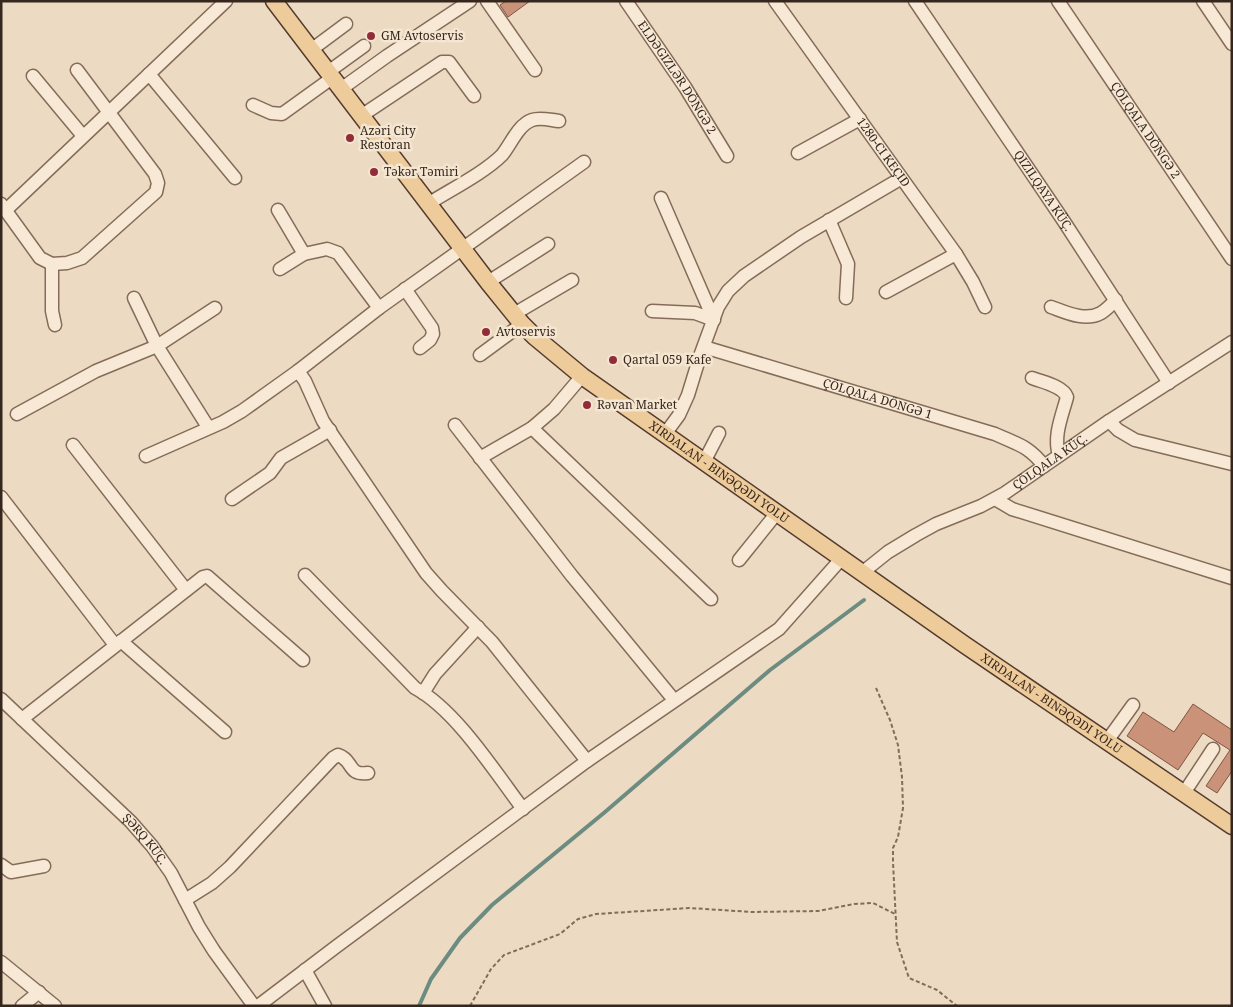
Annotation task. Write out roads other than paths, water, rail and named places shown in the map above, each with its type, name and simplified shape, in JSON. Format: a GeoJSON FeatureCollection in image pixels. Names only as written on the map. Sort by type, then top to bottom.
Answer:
{"type":"FeatureCollection","features":[{"type":"Feature","properties":{"kind":"main road"},"geometry":{"type":"LineString","coordinates":[[274,1],[488,282],[518,319],[549,350],[582,376],[776,514],[1232,826]]}},
{"type":"Feature","properties":{"kind":"street"},"geometry":{"type":"LineString","coordinates":[[77,70],[108,112],[155,174],[158,183],[156,192],[82,258],[66,263],[52,264],[40,258],[3,207],[83,136],[108,112],[226,1]]}},
{"type":"Feature","properties":{"kind":"street"},"geometry":{"type":"LineString","coordinates":[[253,105],[270,113],[282,114],[334,80],[380,61],[470,1]]}},
{"type":"Feature","properties":{"kind":"street"},"geometry":{"type":"LineString","coordinates":[[486,1],[536,70]]}},
{"type":"Feature","properties":{"kind":"street","name":"ELDƏGIZLƏR DÖNGƏ 2"},"geometry":{"type":"LineString","coordinates":[[626,1],[685,87],[727,156]]}},
{"type":"Feature","properties":{"kind":"street"},"geometry":{"type":"LineString","coordinates":[[775,1],[860,119],[900,179],[956,254],[985,307]]}},
{"type":"Feature","properties":{"kind":"street"},"geometry":{"type":"LineString","coordinates":[[915,1],[1064,220],[1169,383]]}},
{"type":"Feature","properties":{"kind":"street","name":"ÇÖLQALA DÖNGƏ 2"},"geometry":{"type":"LineString","coordinates":[[1058,1],[1232,259]]}},
{"type":"Feature","properties":{"kind":"street"},"geometry":{"type":"LineString","coordinates":[[1203,1],[1232,44]]}},
{"type":"Feature","properties":{"kind":"street"},"geometry":{"type":"LineString","coordinates":[[311,50],[346,24]]}},
{"type":"Feature","properties":{"kind":"street"},"geometry":{"type":"LineString","coordinates":[[334,80],[364,46]]}},
{"type":"Feature","properties":{"kind":"street"},"geometry":{"type":"LineString","coordinates":[[361,116],[446,61],[449,62],[474,96]]}},
{"type":"Feature","properties":{"kind":"street"},"geometry":{"type":"LineString","coordinates":[[149,74],[235,178]]}},
{"type":"Feature","properties":{"kind":"street"},"geometry":{"type":"LineString","coordinates":[[33,76],[83,136]]}},
{"type":"Feature","properties":{"kind":"street"},"geometry":{"type":"LineString","coordinates":[[428,204],[493,163],[503,154],[523,126],[532,120],[541,118],[559,121]]}},
{"type":"Feature","properties":{"kind":"street"},"geometry":{"type":"LineString","coordinates":[[798,153],[860,119]]}},
{"type":"Feature","properties":{"kind":"street"},"geometry":{"type":"LineString","coordinates":[[146,456],[223,422],[242,411],[298,371],[405,289],[584,162]]}},
{"type":"Feature","properties":{"kind":"street"},"geometry":{"type":"LineString","coordinates":[[665,434],[679,415],[688,395],[718,307],[728,291],[744,276],[801,237],[900,179]]}},
{"type":"Feature","properties":{"kind":"street"},"geometry":{"type":"LineString","coordinates":[[661,198],[714,320]]}},
{"type":"Feature","properties":{"kind":"street"},"geometry":{"type":"LineString","coordinates":[[278,210],[304,254]]}},
{"type":"Feature","properties":{"kind":"street"},"geometry":{"type":"LineString","coordinates":[[829,220],[848,264],[846,298]]}},
{"type":"Feature","properties":{"kind":"street"},"geometry":{"type":"LineString","coordinates":[[488,282],[548,244]]}},
{"type":"Feature","properties":{"kind":"street"},"geometry":{"type":"LineString","coordinates":[[280,269],[304,254],[327,249],[338,253],[379,308]]}},
{"type":"Feature","properties":{"kind":"street"},"geometry":{"type":"LineString","coordinates":[[886,292],[956,254]]}},
{"type":"Feature","properties":{"kind":"street"},"geometry":{"type":"LineString","coordinates":[[52,264],[52,311],[55,325]]}},
{"type":"Feature","properties":{"kind":"street"},"geometry":{"type":"LineString","coordinates":[[480,356],[518,319],[572,280]]}},
{"type":"Feature","properties":{"kind":"street"},"geometry":{"type":"LineString","coordinates":[[405,289],[432,328],[433,334],[430,340],[420,348]]}},
{"type":"Feature","properties":{"kind":"street"},"geometry":{"type":"LineString","coordinates":[[134,298],[156,346],[208,427]]}},
{"type":"Feature","properties":{"kind":"street"},"geometry":{"type":"LineString","coordinates":[[1051,307],[1076,316],[1090,317],[1100,314],[1116,300]]}},
{"type":"Feature","properties":{"kind":"street"},"geometry":{"type":"LineString","coordinates":[[16,414],[96,371],[156,346],[215,308]]}},
{"type":"Feature","properties":{"kind":"street"},"geometry":{"type":"LineString","coordinates":[[652,311],[695,313],[714,320]]}},
{"type":"Feature","properties":{"kind":"street","name":"ÇÖLQALA KÜÇ."},"geometry":{"type":"LineString","coordinates":[[863,572],[888,552],[936,524],[995,499],[1109,420],[1232,342]]}},
{"type":"Feature","properties":{"kind":"street","name":"ÇÖLQALA DÖNGƏ 1"},"geometry":{"type":"LineString","coordinates":[[704,347],[995,434],[1025,447],[1034,453],[1044,466]]}},
{"type":"Feature","properties":{"kind":"street"},"geometry":{"type":"LineString","coordinates":[[298,371],[318,412],[426,572],[492,642],[587,761]]}},
{"type":"Feature","properties":{"kind":"street"},"geometry":{"type":"LineString","coordinates":[[480,458],[532,428],[554,409],[582,376]]}},
{"type":"Feature","properties":{"kind":"street"},"geometry":{"type":"LineString","coordinates":[[1032,378],[1060,389],[1065,392],[1067,397],[1057,434],[1056,445],[1059,455]]}},
{"type":"Feature","properties":{"kind":"street"},"geometry":{"type":"LineString","coordinates":[[1109,420],[1118,430],[1135,440],[1232,464]]}},
{"type":"Feature","properties":{"kind":"street"},"geometry":{"type":"LineString","coordinates":[[455,425],[572,576],[674,700]]}},
{"type":"Feature","properties":{"kind":"street"},"geometry":{"type":"LineString","coordinates":[[532,428],[711,599]]}},
{"type":"Feature","properties":{"kind":"street"},"geometry":{"type":"LineString","coordinates":[[232,500],[270,473],[281,458],[330,430]]}},
{"type":"Feature","properties":{"kind":"street"},"geometry":{"type":"LineString","coordinates":[[704,462],[720,433]]}},
{"type":"Feature","properties":{"kind":"street"},"geometry":{"type":"LineString","coordinates":[[73,445],[186,590]]}},
{"type":"Feature","properties":{"kind":"street"},"geometry":{"type":"LineString","coordinates":[[1,497],[118,643],[225,732]]}},
{"type":"Feature","properties":{"kind":"street"},"geometry":{"type":"LineString","coordinates":[[995,499],[1012,509],[1232,578]]}},
{"type":"Feature","properties":{"kind":"street"},"geometry":{"type":"LineString","coordinates":[[739,560],[776,514]]}},
{"type":"Feature","properties":{"kind":"street"},"geometry":{"type":"LineString","coordinates":[[258,1006],[587,761],[779,629],[842,558]]}},
{"type":"Feature","properties":{"kind":"street"},"geometry":{"type":"LineString","coordinates":[[304,575],[403,677],[459,725],[523,809]]}},
{"type":"Feature","properties":{"kind":"street"},"geometry":{"type":"LineString","coordinates":[[22,719],[202,577],[212,578],[303,660]]}},
{"type":"Feature","properties":{"kind":"street"},"geometry":{"type":"LineString","coordinates":[[423,693],[435,674],[478,627]]}},
{"type":"Feature","properties":{"kind":"street","name":"ŞƏRQ KÜÇ."},"geometry":{"type":"LineString","coordinates":[[1,700],[143,835],[163,860],[214,951],[254,1006]]}},
{"type":"Feature","properties":{"kind":"street"},"geometry":{"type":"LineString","coordinates":[[1108,741],[1133,704]]}},
{"type":"Feature","properties":{"kind":"street"},"geometry":{"type":"LineString","coordinates":[[1184,793],[1213,749]]}},
{"type":"Feature","properties":{"kind":"street"},"geometry":{"type":"LineString","coordinates":[[185,900],[212,883],[230,867],[333,758],[338,755],[344,757],[354,771],[359,774],[368,773]]}},
{"type":"Feature","properties":{"kind":"street"},"geometry":{"type":"LineString","coordinates":[[1,865],[11,872],[44,866]]}},
{"type":"Feature","properties":{"kind":"street"},"geometry":{"type":"LineString","coordinates":[[1,962],[55,1006]]}},
{"type":"Feature","properties":{"kind":"street"},"geometry":{"type":"LineString","coordinates":[[304,970],[325,1006]]}},
{"type":"Feature","properties":{"kind":"street"},"geometry":{"type":"LineString","coordinates":[[22,1006],[39,992]]}},
{"type":"Feature","properties":{"kind":"waterway"},"geometry":{"type":"LineString","coordinates":[[419,1006],[431,979],[460,938],[492,905],[605,812],[770,670],[864,600]]}},
{"type":"Feature","properties":{"kind":"place","name":"GM Avtoservis"},"geometry":{"type":"Point","coordinates":[371,36]}},
{"type":"Feature","properties":{"kind":"place","name":"Azəri City Restoran"},"geometry":{"type":"Point","coordinates":[350,138]}},
{"type":"Feature","properties":{"kind":"place","name":"Təkər Təmiri"},"geometry":{"type":"Point","coordinates":[374,172]}},
{"type":"Feature","properties":{"kind":"place","name":"Avtoservis"},"geometry":{"type":"Point","coordinates":[486,332]}},
{"type":"Feature","properties":{"kind":"place","name":"Qartal 059 Kafe"},"geometry":{"type":"Point","coordinates":[613,360]}},
{"type":"Feature","properties":{"kind":"place","name":"Rəvan Market"},"geometry":{"type":"Point","coordinates":[587,405]}}]}
